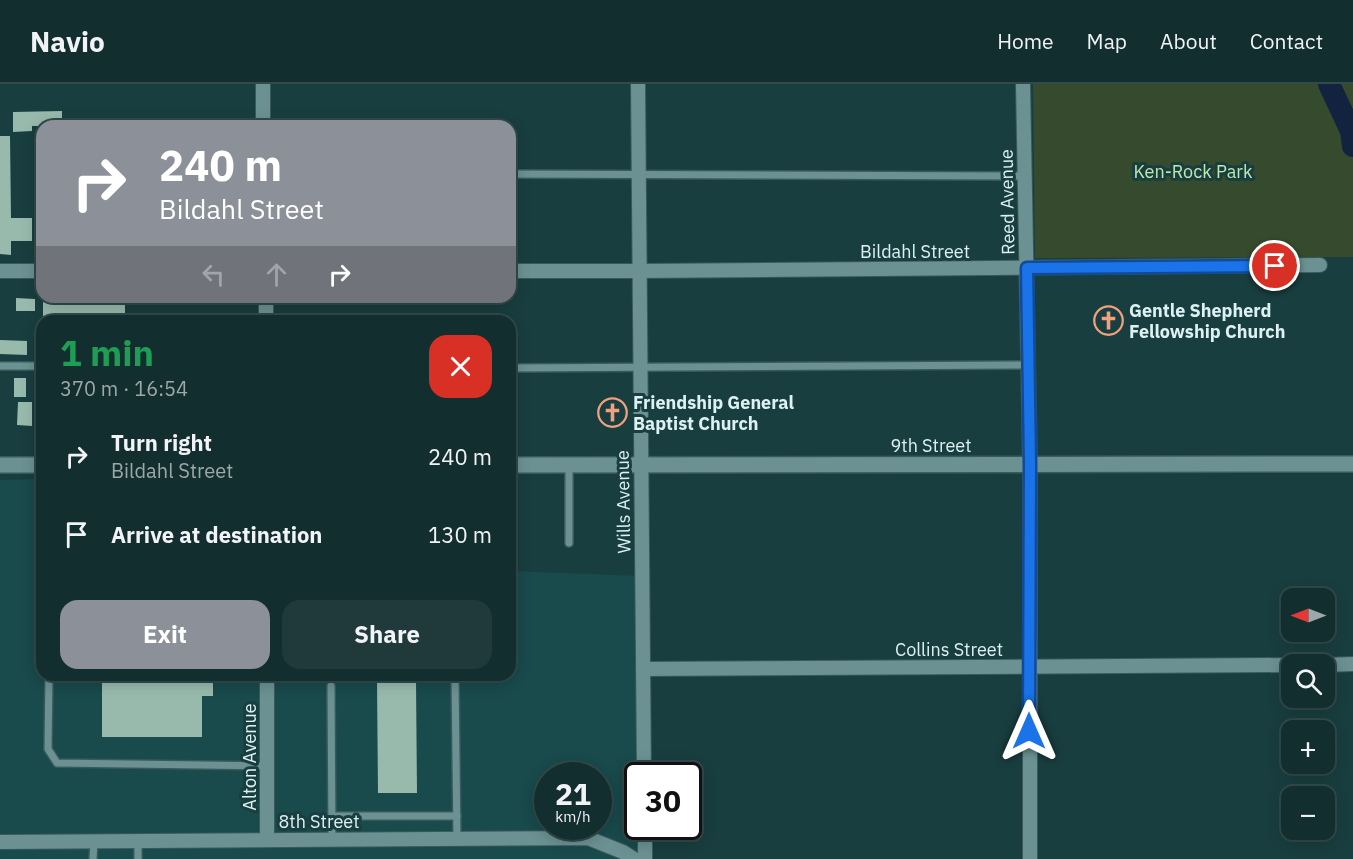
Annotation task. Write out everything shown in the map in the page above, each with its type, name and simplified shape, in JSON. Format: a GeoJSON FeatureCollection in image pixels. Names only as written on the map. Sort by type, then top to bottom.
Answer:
{"type":"FeatureCollection","features":[{"type":"Feature","properties":{"kind":"street"},"geometry":{"type":"LineString","coordinates":[[263,84],[263,120]]}},
{"type":"Feature","properties":{"kind":"street","name":"Wills Avenue"},"geometry":{"type":"LineString","coordinates":[[638,84],[644,762]]}},
{"type":"Feature","properties":{"kind":"street","name":"Reed Avenue"},"geometry":{"type":"LineString","coordinates":[[1023,84],[1030,464],[1030,859]]}},
{"type":"Feature","properties":{"kind":"street","name":"Bildahl Street"},"geometry":{"type":"LineString","coordinates":[[516,271],[639,272],[1320,265]]}},
{"type":"Feature","properties":{"kind":"street"},"geometry":{"type":"LineString","coordinates":[[0,271],[36,271]]}},
{"type":"Feature","properties":{"kind":"street","name":"9th Street"},"geometry":{"type":"LineString","coordinates":[[516,465],[1353,464]]}},
{"type":"Feature","properties":{"kind":"street"},"geometry":{"type":"LineString","coordinates":[[0,465],[36,465]]}},
{"type":"Feature","properties":{"kind":"street"},"geometry":{"type":"LineString","coordinates":[[1335,665],[1353,664]]}},
{"type":"Feature","properties":{"kind":"street","name":"Collins Street"},"geometry":{"type":"LineString","coordinates":[[643,669],[1281,665]]}},
{"type":"Feature","properties":{"kind":"street","name":"Alton Avenue"},"geometry":{"type":"LineString","coordinates":[[267,681],[267,840]]}},
{"type":"Feature","properties":{"kind":"street","name":"8th Street"},"geometry":{"type":"LineString","coordinates":[[0,842],[588,838],[625,857]]}},
{"type":"Feature","properties":{"kind":"street"},"geometry":{"type":"LineString","coordinates":[[645,840],[645,859]]}},
{"type":"Feature","properties":{"kind":"lane"},"geometry":{"type":"LineString","coordinates":[[516,174],[1025,176]]}},
{"type":"Feature","properties":{"kind":"lane"},"geometry":{"type":"LineString","coordinates":[[516,368],[1029,365]]}},
{"type":"Feature","properties":{"kind":"lane"},"geometry":{"type":"LineString","coordinates":[[0,366],[36,366]]}},
{"type":"Feature","properties":{"kind":"lane"},"geometry":{"type":"LineString","coordinates":[[569,465],[569,543]]}},
{"type":"Feature","properties":{"kind":"lane"},"geometry":{"type":"LineString","coordinates":[[49,681],[48,749],[57,763],[267,766]]}},
{"type":"Feature","properties":{"kind":"lane"},"geometry":{"type":"LineString","coordinates":[[455,681],[457,839]]}},
{"type":"Feature","properties":{"kind":"lane"},"geometry":{"type":"LineString","coordinates":[[331,686],[332,839]]}},
{"type":"Feature","properties":{"kind":"lane"},"geometry":{"type":"LineString","coordinates":[[332,816],[457,816]]}},
{"type":"Feature","properties":{"kind":"lane"},"geometry":{"type":"LineString","coordinates":[[93,859],[94,841]]}},
{"type":"Feature","properties":{"kind":"lane"},"geometry":{"type":"LineString","coordinates":[[138,841],[138,859]]}},
{"type":"Feature","properties":{"kind":"shaded area"},"geometry":{"type":"Polygon","coordinates":[[[36,479],[36,681],[516,681],[516,571],[642,576],[639,762],[624,762],[624,840],[637,840],[637,859],[0,859],[0,480],[36,479]]]}},
{"type":"Feature","properties":{"kind":"green space","name":"Ken-Rock Park"},"geometry":{"type":"Polygon","coordinates":[[[1033,84],[1353,84],[1353,257],[1035,258],[1033,84]]]}},
{"type":"Feature","properties":{"kind":"building"},"geometry":{"type":"Polygon","coordinates":[[[62,111],[62,120],[36,120],[36,126],[32,126],[32,131],[13,132],[13,112],[62,111]]]}},
{"type":"Feature","properties":{"kind":"building"},"geometry":{"type":"Polygon","coordinates":[[[0,136],[10,136],[11,218],[32,218],[32,241],[11,241],[11,255],[0,254],[0,136]]]}},
{"type":"Feature","properties":{"kind":"building"},"geometry":{"type":"Polygon","coordinates":[[[16,298],[35,299],[35,311],[16,311],[16,298]]]}},
{"type":"Feature","properties":{"kind":"building"},"geometry":{"type":"Polygon","coordinates":[[[43,303],[125,303],[125,315],[43,315],[43,303]]]}},
{"type":"Feature","properties":{"kind":"building"},"geometry":{"type":"Polygon","coordinates":[[[0,340],[27,341],[27,355],[0,354],[0,340]]]}},
{"type":"Feature","properties":{"kind":"building"},"geometry":{"type":"Polygon","coordinates":[[[14,378],[26,378],[26,397],[14,397],[14,378]]]}},
{"type":"Feature","properties":{"kind":"building"},"geometry":{"type":"Polygon","coordinates":[[[18,402],[32,402],[32,426],[17,425],[18,402]]]}},
{"type":"Feature","properties":{"kind":"building"},"geometry":{"type":"Polygon","coordinates":[[[102,681],[213,681],[213,696],[202,696],[202,737],[102,737],[102,681]]]}},
{"type":"Feature","properties":{"kind":"building"},"geometry":{"type":"Polygon","coordinates":[[[377,681],[416,681],[417,793],[378,793],[377,681]]]}},
{"type":"Feature","properties":{"kind":"waterway"},"geometry":{"type":"LineString","coordinates":[[1329,84],[1351,131],[1353,146]]}},
{"type":"Feature","properties":{"kind":"place","name":"Gentle Shepherd Fellowship Church"},"geometry":{"type":"Point","coordinates":[1108,320]}},
{"type":"Feature","properties":{"kind":"place","name":"Friendship General Baptist Church"},"geometry":{"type":"Point","coordinates":[612,412]}},
{"type":"Feature","properties":{"kind":"route"},"geometry":{"type":"LineString","coordinates":[[1029,731],[1030,464],[1027,268],[1275,266]]}}]}
